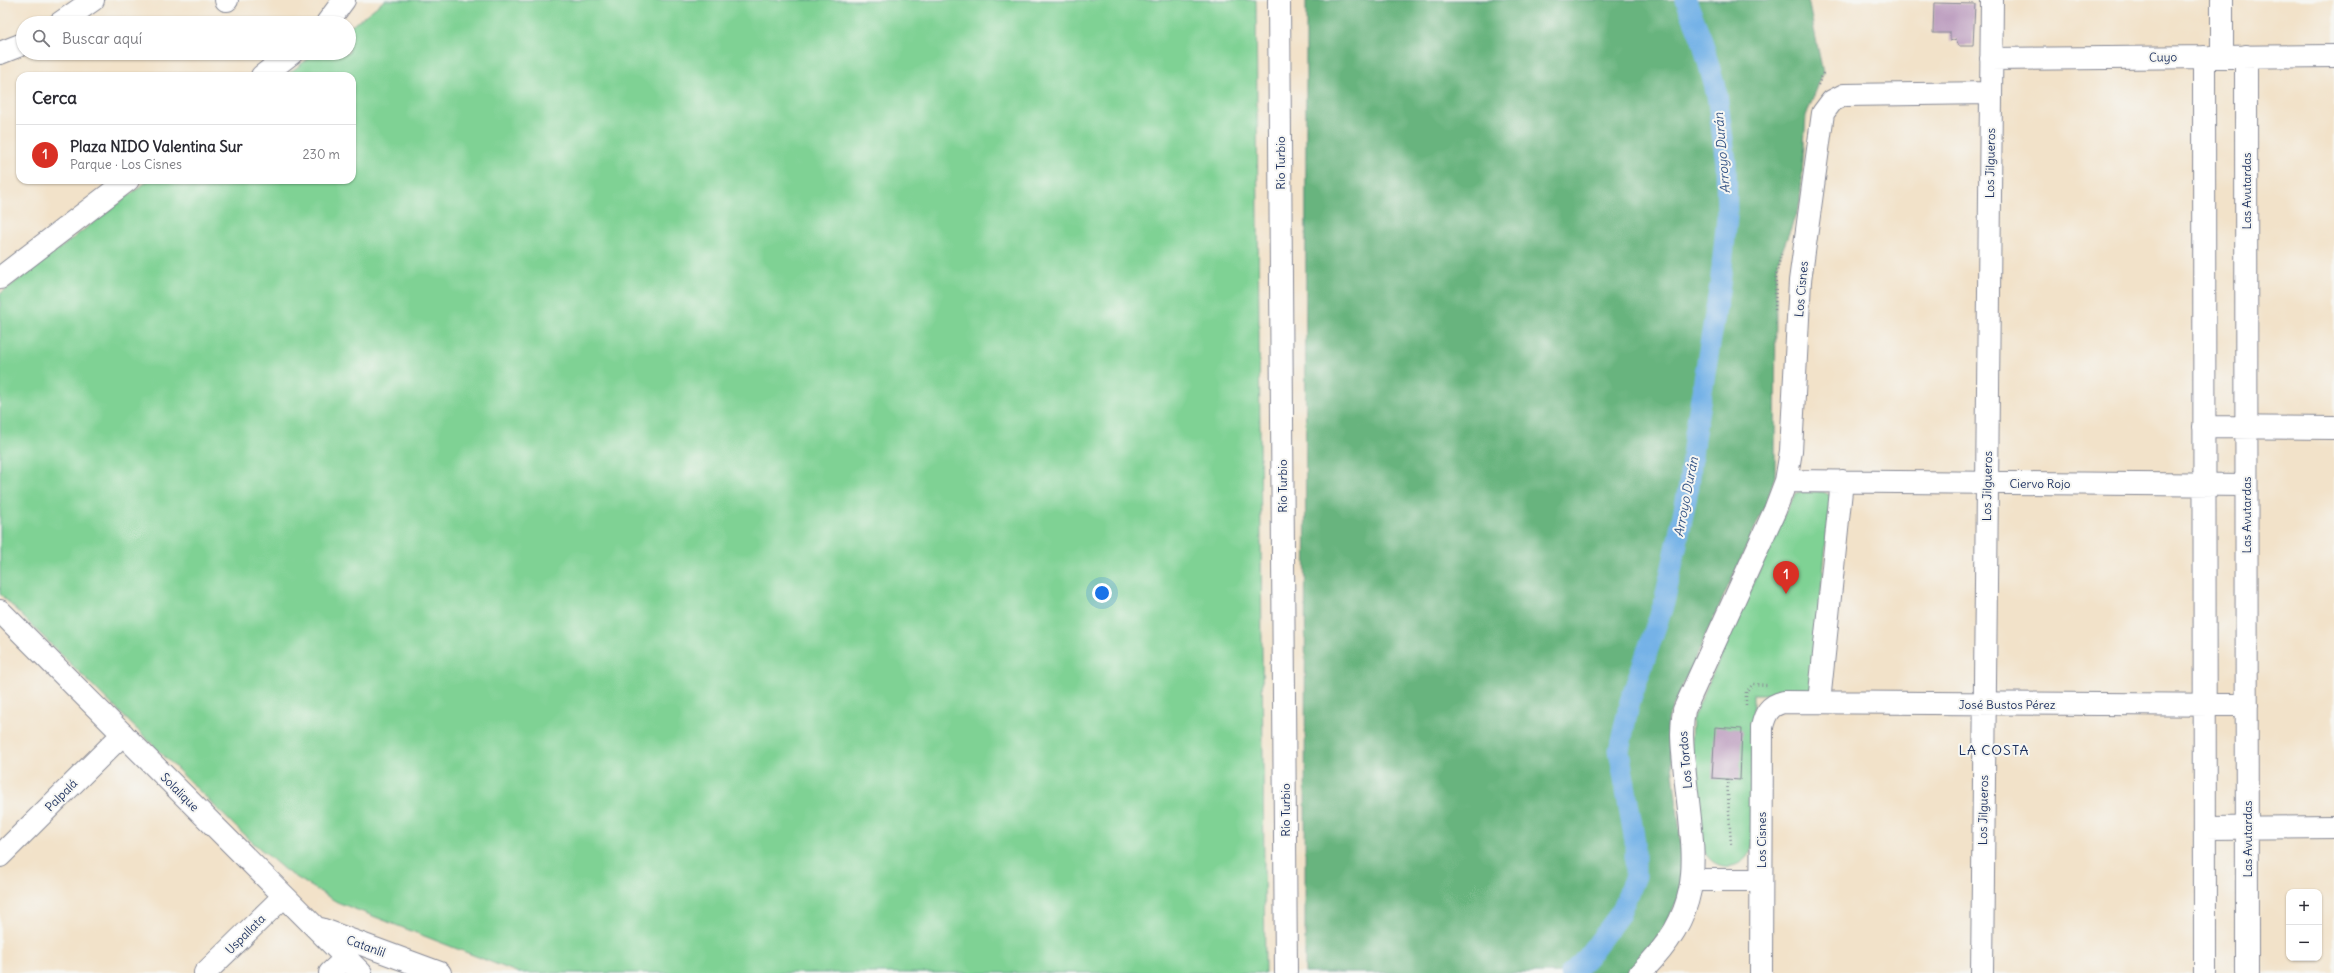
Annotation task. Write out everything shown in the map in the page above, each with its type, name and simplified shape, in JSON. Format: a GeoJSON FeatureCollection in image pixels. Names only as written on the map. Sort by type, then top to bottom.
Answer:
{"type":"FeatureCollection","features":[{"type":"Feature","properties":{"kind":"street"},"geometry":{"type":"LineString","coordinates":[[70,16],[93,0]]}},
{"type":"Feature","properties":{"kind":"street"},"geometry":{"type":"LineString","coordinates":[[332,16],[344,0]]}},
{"type":"Feature","properties":{"kind":"street","name":"Río Turbio"},"geometry":{"type":"LineString","coordinates":[[1278,0],[1286,973]]}},
{"type":"Feature","properties":{"kind":"street","name":"Los Jilgueros"},"geometry":{"type":"LineString","coordinates":[[1982,973],[1992,0]]}},
{"type":"Feature","properties":{"kind":"street"},"geometry":{"type":"LineString","coordinates":[[2205,973],[2204,427],[2213,57],[2222,0]]}},
{"type":"Feature","properties":{"kind":"street"},"geometry":{"type":"LineString","coordinates":[[0,53],[16,47]]}},
{"type":"Feature","properties":{"kind":"street","name":"Las Avutardas"},"geometry":{"type":"LineString","coordinates":[[2246,56],[2247,973]]}},
{"type":"Feature","properties":{"kind":"street","name":"Cuyo"},"geometry":{"type":"LineString","coordinates":[[1992,59],[2334,56]]}},
{"type":"Feature","properties":{"kind":"street"},"geometry":{"type":"LineString","coordinates":[[267,72],[283,60]]}},
{"type":"Feature","properties":{"kind":"street"},"geometry":{"type":"LineString","coordinates":[[1824,96],[1838,97],[1851,94],[1991,93]]}},
{"type":"Feature","properties":{"kind":"street","name":"Los Cisnes"},"geometry":{"type":"LineString","coordinates":[[1786,481],[1791,451],[1800,281],[1812,207],[1824,96]]}},
{"type":"Feature","properties":{"kind":"street"},"geometry":{"type":"LineString","coordinates":[[0,278],[123,184]]}},
{"type":"Feature","properties":{"kind":"street"},"geometry":{"type":"LineString","coordinates":[[2204,427],[2334,428]]}},
{"type":"Feature","properties":{"kind":"street","name":"Ciervo Rojo"},"geometry":{"type":"LineString","coordinates":[[1786,481],[2246,485]]}},
{"type":"Feature","properties":{"kind":"street","name":"Los Tordos"},"geometry":{"type":"LineString","coordinates":[[1640,973],[1656,957],[1677,929],[1688,902],[1693,880],[1694,860],[1681,735],[1684,710],[1776,510],[1786,481]]}},
{"type":"Feature","properties":{"kind":"street"},"geometry":{"type":"LineString","coordinates":[[1819,702],[1842,481]]}},
{"type":"Feature","properties":{"kind":"street","name":"Solalique"},"geometry":{"type":"LineString","coordinates":[[0,611],[361,973]]}},
{"type":"Feature","properties":{"kind":"street","name":"José Bustos Pérez"},"geometry":{"type":"LineString","coordinates":[[1769,709],[1774,705],[1784,702],[2247,705]]}},
{"type":"Feature","properties":{"kind":"street","name":"Los Cisnes"},"geometry":{"type":"LineString","coordinates":[[1761,973],[1762,727],[1769,709]]}},
{"type":"Feature","properties":{"kind":"street","name":"Palpalá"},"geometry":{"type":"LineString","coordinates":[[0,856],[123,734]]}},
{"type":"Feature","properties":{"kind":"street"},"geometry":{"type":"LineString","coordinates":[[2205,828],[2334,827]]}},
{"type":"Feature","properties":{"kind":"street"},"geometry":{"type":"LineString","coordinates":[[1693,880],[1761,880]]}},
{"type":"Feature","properties":{"kind":"street","name":"Uspallata"},"geometry":{"type":"LineString","coordinates":[[205,973],[284,896]]}},
{"type":"Feature","properties":{"kind":"street","name":"Catanlil"},"geometry":{"type":"LineString","coordinates":[[315,927],[440,973]]}},
{"type":"Feature","properties":{"kind":"street"},"geometry":{"type":"LineString","coordinates":[[330,973],[346,958]]}},
{"type":"Feature","properties":{"kind":"path"},"geometry":{"type":"LineString","coordinates":[[1823,73],[1824,96]]}},
{"type":"Feature","properties":{"kind":"path"},"geometry":{"type":"LineString","coordinates":[[1776,314],[1776,275],[1782,252]]}},
{"type":"Feature","properties":{"kind":"path"},"geometry":{"type":"LineString","coordinates":[[1746,707],[1746,692],[1753,684],[1768,685]]}},
{"type":"Feature","properties":{"kind":"path"},"geometry":{"type":"LineString","coordinates":[[1727,779],[1730,845]]}},
{"type":"Feature","properties":{"kind":"green space"},"geometry":{"type":"Polygon","coordinates":[[[385,0],[1256,0],[1265,973],[519,973],[337,902],[286,871],[243,834],[0,594],[0,294],[144,184],[356,184],[356,72],[290,72],[307,60],[356,60],[356,23],[385,0]]]}},
{"type":"Feature","properties":{"kind":"green space"},"geometry":{"type":"Polygon","coordinates":[[[1306,0],[1808,0],[1823,73],[1806,116],[1800,204],[1779,259],[1776,275],[1775,476],[1766,504],[1667,720],[1684,868],[1680,895],[1667,923],[1645,956],[1627,973],[1305,973],[1306,0]]]}},
{"type":"Feature","properties":{"kind":"green space"},"geometry":{"type":"Polygon","coordinates":[[[1802,491],[1824,492],[1831,496],[1811,690],[1801,694],[1753,694],[1753,844],[1749,854],[1736,865],[1720,865],[1713,862],[1706,855],[1702,846],[1691,740],[1692,720],[1790,502],[1797,493],[1802,491]]]}},
{"type":"Feature","properties":{"kind":"building"},"geometry":{"type":"Polygon","coordinates":[[[1934,3],[1975,4],[1973,46],[1959,46],[1956,39],[1950,41],[1950,33],[1933,33],[1934,3]]]}},
{"type":"Feature","properties":{"kind":"building"},"geometry":{"type":"Polygon","coordinates":[[[1715,727],[1742,729],[1740,780],[1712,778],[1715,727]]]}},
{"type":"Feature","properties":{"kind":"waterway","name":"Arroyo Durán"},"geometry":{"type":"LineString","coordinates":[[1571,973],[1586,959],[1619,915],[1635,876],[1635,842],[1619,750],[1630,701],[1664,603],[1677,544],[1689,485],[1694,439],[1720,285],[1727,218],[1726,162],[1717,95],[1702,40],[1686,0]]}},
{"type":"Feature","properties":{"kind":"place","name":"Plaza NIDO Valentina Sur"},"geometry":{"type":"Point","coordinates":[1786,594]}},
{"type":"Feature","properties":{"kind":"district","name":"LA COSTA"},"geometry":{"type":"Point","coordinates":[1994,750]}}]}
